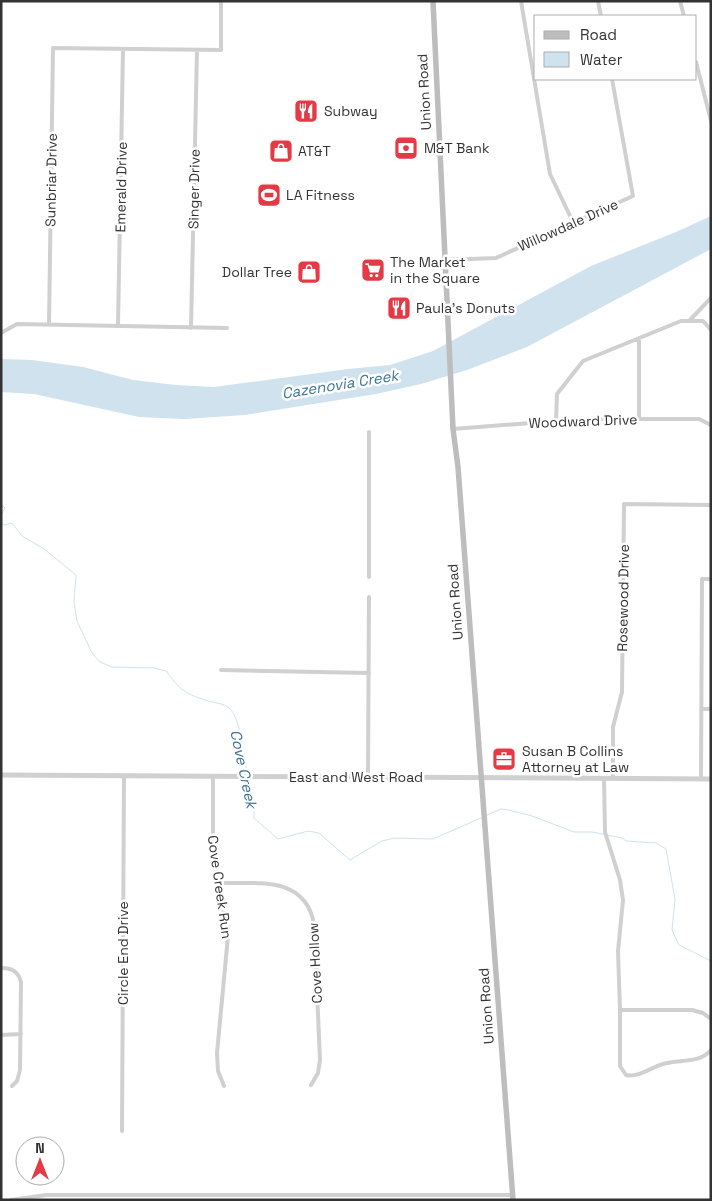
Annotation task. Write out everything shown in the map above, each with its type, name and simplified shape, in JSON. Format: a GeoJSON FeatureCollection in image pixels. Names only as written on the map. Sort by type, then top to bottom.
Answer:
{"type":"FeatureCollection","features":[{"type":"Feature","properties":{"kind":"main road","name":"Union Road"},"geometry":{"type":"LineString","coordinates":[[433,1],[453,428],[512,1197]]}},
{"type":"Feature","properties":{"kind":"street"},"geometry":{"type":"LineString","coordinates":[[123,49],[221,50],[221,1]]}},
{"type":"Feature","properties":{"kind":"street"},"geometry":{"type":"LineString","coordinates":[[521,1],[534,79]]}},
{"type":"Feature","properties":{"kind":"street"},"geometry":{"type":"LineString","coordinates":[[598,1],[601,15]]}},
{"type":"Feature","properties":{"kind":"street"},"geometry":{"type":"LineString","coordinates":[[680,1],[684,15]]}},
{"type":"Feature","properties":{"kind":"street","name":"Sunbriar Drive"},"geometry":{"type":"LineString","coordinates":[[49,325],[53,48],[123,49]]}},
{"type":"Feature","properties":{"kind":"street","name":"Emerald Drive"},"geometry":{"type":"LineString","coordinates":[[118,326],[123,49]]}},
{"type":"Feature","properties":{"kind":"street","name":"Singer Drive"},"geometry":{"type":"LineString","coordinates":[[191,328],[196,50]]}},
{"type":"Feature","properties":{"kind":"street"},"geometry":{"type":"LineString","coordinates":[[697,66],[711,121]]}},
{"type":"Feature","properties":{"kind":"street"},"geometry":{"type":"LineString","coordinates":[[534,80],[550,174],[573,222]]}},
{"type":"Feature","properties":{"kind":"street","name":"Willowdale Drive"},"geometry":{"type":"LineString","coordinates":[[444,260],[496,258],[633,196],[612,80]]}},
{"type":"Feature","properties":{"kind":"street"},"geometry":{"type":"LineString","coordinates":[[689,321],[711,298]]}},
{"type":"Feature","properties":{"kind":"street"},"geometry":{"type":"LineString","coordinates":[[556,421],[557,394],[583,360],[682,321],[703,321],[711,330]]}},
{"type":"Feature","properties":{"kind":"street"},"geometry":{"type":"LineString","coordinates":[[1,333],[17,324],[227,328]]}},
{"type":"Feature","properties":{"kind":"street"},"geometry":{"type":"LineString","coordinates":[[639,338],[639,419]]}},
{"type":"Feature","properties":{"kind":"street","name":"Woodward Drive"},"geometry":{"type":"LineString","coordinates":[[453,428],[584,419],[699,419],[711,425]]}},
{"type":"Feature","properties":{"kind":"street"},"geometry":{"type":"LineString","coordinates":[[369,432],[369,577]]}},
{"type":"Feature","properties":{"kind":"street","name":"Rosewood Drive"},"geometry":{"type":"LineString","coordinates":[[613,778],[613,727],[622,692],[624,504],[711,505]]}},
{"type":"Feature","properties":{"kind":"street"},"geometry":{"type":"LineString","coordinates":[[702,779],[702,579],[711,579]]}},
{"type":"Feature","properties":{"kind":"street"},"geometry":{"type":"LineString","coordinates":[[368,777],[369,597]]}},
{"type":"Feature","properties":{"kind":"street"},"geometry":{"type":"LineString","coordinates":[[221,670],[368,674]]}},
{"type":"Feature","properties":{"kind":"street"},"geometry":{"type":"LineString","coordinates":[[702,709],[711,710]]}},
{"type":"Feature","properties":{"kind":"street","name":"East and West Road"},"geometry":{"type":"LineString","coordinates":[[1,775],[711,779]]}},
{"type":"Feature","properties":{"kind":"street","name":"Circle End Drive"},"geometry":{"type":"LineString","coordinates":[[122,1131],[124,776]]}},
{"type":"Feature","properties":{"kind":"street","name":"Cove Creek Run"},"geometry":{"type":"LineString","coordinates":[[213,776],[212,836],[228,936],[217,1053],[218,1071],[224,1086]]}},
{"type":"Feature","properties":{"kind":"street"},"geometry":{"type":"LineString","coordinates":[[604,778],[605,832],[620,880],[623,900],[618,951],[620,1066],[626,1075],[634,1076],[664,1064],[701,1058],[711,1050]]}},
{"type":"Feature","properties":{"kind":"street","name":"Cove Hollow"},"geometry":{"type":"LineString","coordinates":[[219,883],[282,886],[297,893],[310,911],[314,924],[320,1060],[318,1073],[311,1085]]}},
{"type":"Feature","properties":{"kind":"street"},"geometry":{"type":"LineString","coordinates":[[1,968],[13,970],[20,979],[20,1070],[19,1076],[12,1086]]}},
{"type":"Feature","properties":{"kind":"street"},"geometry":{"type":"LineString","coordinates":[[620,1010],[692,1010],[703,1012],[711,1019]]}},
{"type":"Feature","properties":{"kind":"street"},"geometry":{"type":"LineString","coordinates":[[1,1035],[21,1034]]}},
{"type":"Feature","properties":{"kind":"street"},"geometry":{"type":"LineString","coordinates":[[11,1200],[46,1194],[512,1197]]}},
{"type":"Feature","properties":{"kind":"water","name":"Cazenovia Creek"},"geometry":{"type":"Polygon","coordinates":[[[711,216],[711,249],[527,347],[467,370],[421,384],[376,394],[245,415],[184,419],[139,417],[34,394],[1,392],[1,359],[32,360],[83,367],[133,380],[214,387],[390,365],[433,351],[591,266],[711,216]]]}},
{"type":"Feature","properties":{"kind":"waterway","name":"Cove Creek"},"geometry":{"type":"LineString","coordinates":[[1,504],[5,508],[1,515]]}},
{"type":"Feature","properties":{"kind":"waterway","name":"Cove Creek"},"geometry":{"type":"LineString","coordinates":[[1,523],[5,525],[12,523],[22,536],[44,549],[76,575],[74,602],[77,621],[92,653],[100,662],[112,667],[154,668],[166,671],[185,692],[195,697],[225,705],[231,710],[240,731],[247,773]]}},
{"type":"Feature","properties":{"kind":"waterway","name":"Cove Creek"},"geometry":{"type":"LineString","coordinates":[[247,777],[250,800],[254,804],[254,818],[278,839],[308,831],[319,833],[350,860],[382,841],[395,838],[433,839],[481,818]]}},
{"type":"Feature","properties":{"kind":"waterway","name":"Cove Creek"},"geometry":{"type":"LineString","coordinates":[[487,815],[501,809],[509,810],[532,816],[574,832],[592,832],[622,838],[626,841],[656,843],[666,849],[675,899],[672,930],[679,945],[711,961]]}},
{"type":"Feature","properties":{"kind":"place","name":"Subway"},"geometry":{"type":"Point","coordinates":[306,111]}},
{"type":"Feature","properties":{"kind":"place","name":"M&T Bank"},"geometry":{"type":"Point","coordinates":[406,148]}},
{"type":"Feature","properties":{"kind":"place","name":"AT&T"},"geometry":{"type":"Point","coordinates":[281,151]}},
{"type":"Feature","properties":{"kind":"place","name":"LA Fitness"},"geometry":{"type":"Point","coordinates":[269,195]}},
{"type":"Feature","properties":{"kind":"place","name":"The Market in the Square"},"geometry":{"type":"Point","coordinates":[373,270]}},
{"type":"Feature","properties":{"kind":"place","name":"Dollar Tree"},"geometry":{"type":"Point","coordinates":[309,272]}},
{"type":"Feature","properties":{"kind":"place","name":"Paula's Donuts"},"geometry":{"type":"Point","coordinates":[399,308]}},
{"type":"Feature","properties":{"kind":"place","name":"Susan B Collins Attorney at Law"},"geometry":{"type":"Point","coordinates":[504,759]}}]}
